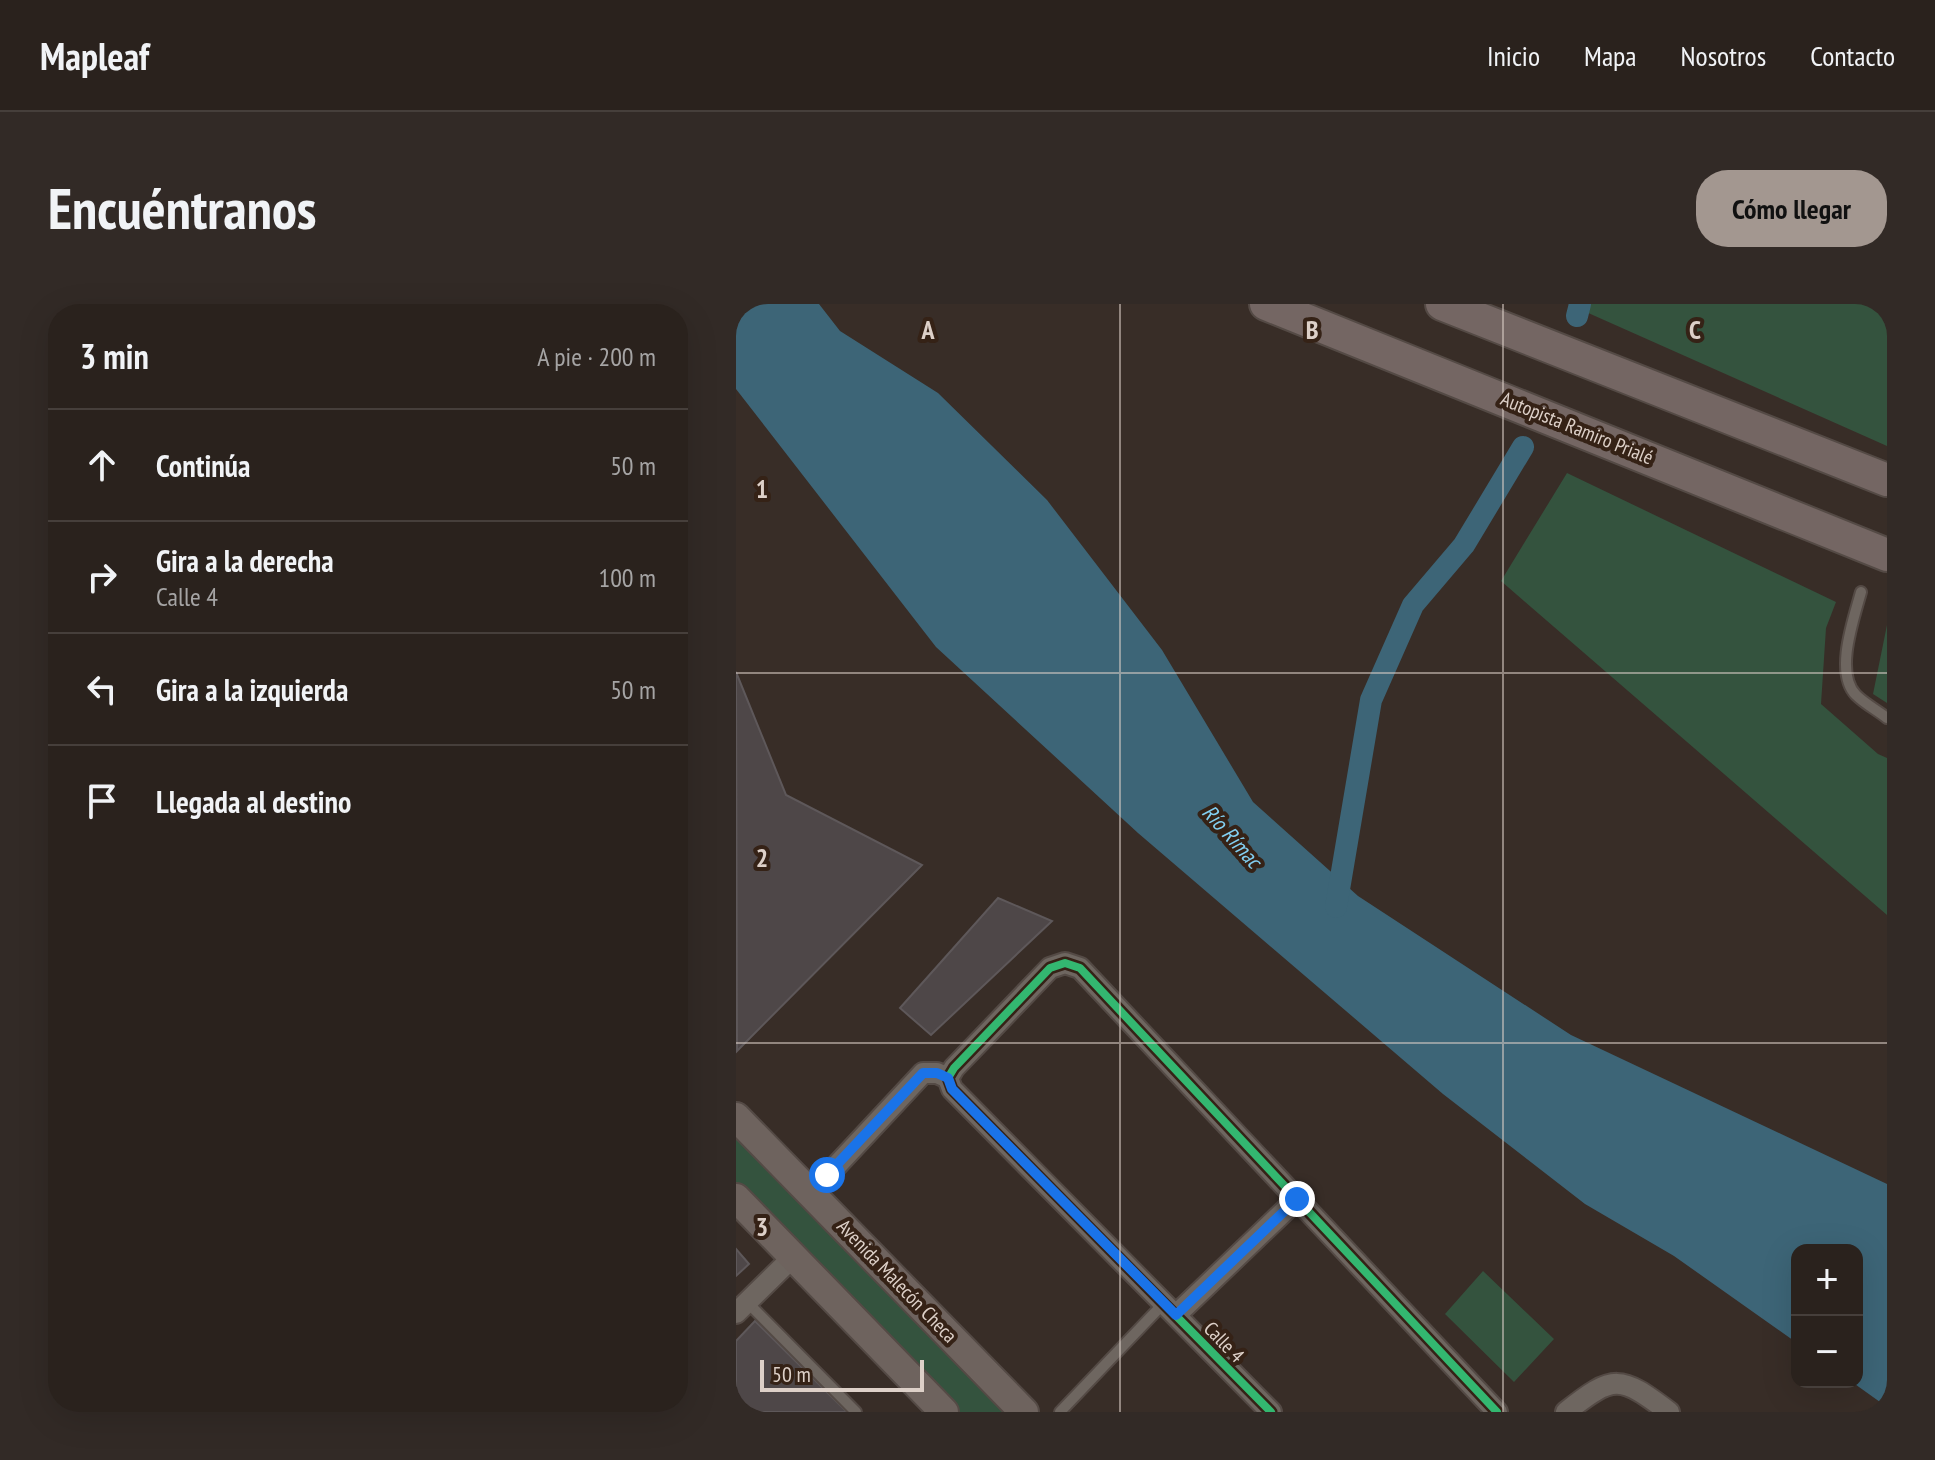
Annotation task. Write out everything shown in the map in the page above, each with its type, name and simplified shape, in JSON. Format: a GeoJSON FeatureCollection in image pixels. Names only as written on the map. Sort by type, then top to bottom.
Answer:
{"type":"FeatureCollection","features":[{"type":"Feature","properties":{"kind":"highway","name":"Autopista Ramiro Prialé"},"geometry":{"type":"LineString","coordinates":[[1266,304],[1887,555]]}},
{"type":"Feature","properties":{"kind":"highway"},"geometry":{"type":"LineString","coordinates":[[1442,304],[1887,480]]}},
{"type":"Feature","properties":{"kind":"main road","name":"Avenida Malecón Checa"},"geometry":{"type":"LineString","coordinates":[[736,1117],[1024,1412]]}},
{"type":"Feature","properties":{"kind":"main road"},"geometry":{"type":"LineString","coordinates":[[736,1198],[944,1412]]}},
{"type":"Feature","properties":{"kind":"street"},"geometry":{"type":"LineString","coordinates":[[811,1193],[923,1073],[937,1073],[950,1084],[954,1068],[1050,968],[1065,963],[1080,968],[1497,1412]]}},
{"type":"Feature","properties":{"kind":"street","name":"Calle 4"},"geometry":{"type":"LineString","coordinates":[[950,1084],[1271,1412]]}},
{"type":"Feature","properties":{"kind":"street"},"geometry":{"type":"LineString","coordinates":[[1170,1309],[1297,1199]]}},
{"type":"Feature","properties":{"kind":"street"},"geometry":{"type":"LineString","coordinates":[[742,1308],[793,1257]]}},
{"type":"Feature","properties":{"kind":"street"},"geometry":{"type":"LineString","coordinates":[[1566,1412],[1599,1387],[1618,1382],[1644,1393],[1669,1412]]}},
{"type":"Feature","properties":{"kind":"lane"},"geometry":{"type":"LineString","coordinates":[[1861,592],[1849,637],[1846,668],[1854,693],[1887,718]]}},
{"type":"Feature","properties":{"kind":"lane"},"geometry":{"type":"LineString","coordinates":[[742,1308],[856,1412]]}},
{"type":"Feature","properties":{"kind":"lane"},"geometry":{"type":"LineString","coordinates":[[1060,1412],[1170,1309]]}},
{"type":"Feature","properties":{"kind":"green space"},"geometry":{"type":"Polygon","coordinates":[[[1568,304],[1887,304],[1887,446],[1568,304]]]}},
{"type":"Feature","properties":{"kind":"green space"},"geometry":{"type":"Polygon","coordinates":[[[1567,473],[1836,602],[1826,628],[1821,704],[1878,754],[1887,758],[1887,915],[1501,581],[1567,473]]]}},
{"type":"Feature","properties":{"kind":"green space"},"geometry":{"type":"Polygon","coordinates":[[[1887,625],[1887,703],[1873,694],[1887,625]]]}},
{"type":"Feature","properties":{"kind":"green space"},"geometry":{"type":"Polygon","coordinates":[[[736,1138],[1005,1412],[958,1412],[736,1187],[736,1138]]]}},
{"type":"Feature","properties":{"kind":"green space"},"geometry":{"type":"Polygon","coordinates":[[[1483,1271],[1554,1339],[1514,1382],[1445,1314],[1483,1271]]]}},
{"type":"Feature","properties":{"kind":"water","name":"Río Rímac"},"geometry":{"type":"Polygon","coordinates":[[[736,304],[819,304],[840,331],[938,393],[1047,500],[1162,650],[1253,802],[1358,896],[1571,1035],[1887,1184],[1887,1407],[1860,1388],[1863,1388],[1863,1244],[1791,1244],[1791,1339],[1674,1256],[1585,1204],[1443,1094],[1138,833],[936,647],[736,389],[736,304]]]}},
{"type":"Feature","properties":{"kind":"building"},"geometry":{"type":"Polygon","coordinates":[[[736,672],[786,795],[922,865],[737,1051],[736,672]]]}},
{"type":"Feature","properties":{"kind":"building"},"geometry":{"type":"Polygon","coordinates":[[[998,898],[1052,921],[931,1035],[900,1008],[998,898]]]}},
{"type":"Feature","properties":{"kind":"building"},"geometry":{"type":"Polygon","coordinates":[[[736,1249],[749,1264],[736,1276],[736,1249]]]}},
{"type":"Feature","properties":{"kind":"building"},"geometry":{"type":"Polygon","coordinates":[[[755,1321],[847,1412],[736,1412],[736,1341],[755,1321]]]}},
{"type":"Feature","properties":{"kind":"waterway"},"geometry":{"type":"LineString","coordinates":[[1577,316],[1580,304]]}},
{"type":"Feature","properties":{"kind":"waterway"},"geometry":{"type":"LineString","coordinates":[[1336,907],[1371,700],[1413,605],[1464,545],[1523,447]]}},
{"type":"Feature","properties":{"kind":"cycle path"},"geometry":{"type":"LineString","coordinates":[[1271,1412],[952,1089],[948,1078],[954,1068],[1050,968],[1065,963],[1080,968],[1497,1412]]}},
{"type":"Feature","properties":{"kind":"route"},"geometry":{"type":"LineString","coordinates":[[827,1175],[923,1073],[937,1073],[948,1078],[952,1089],[1176,1315],[1297,1199]]}}]}
